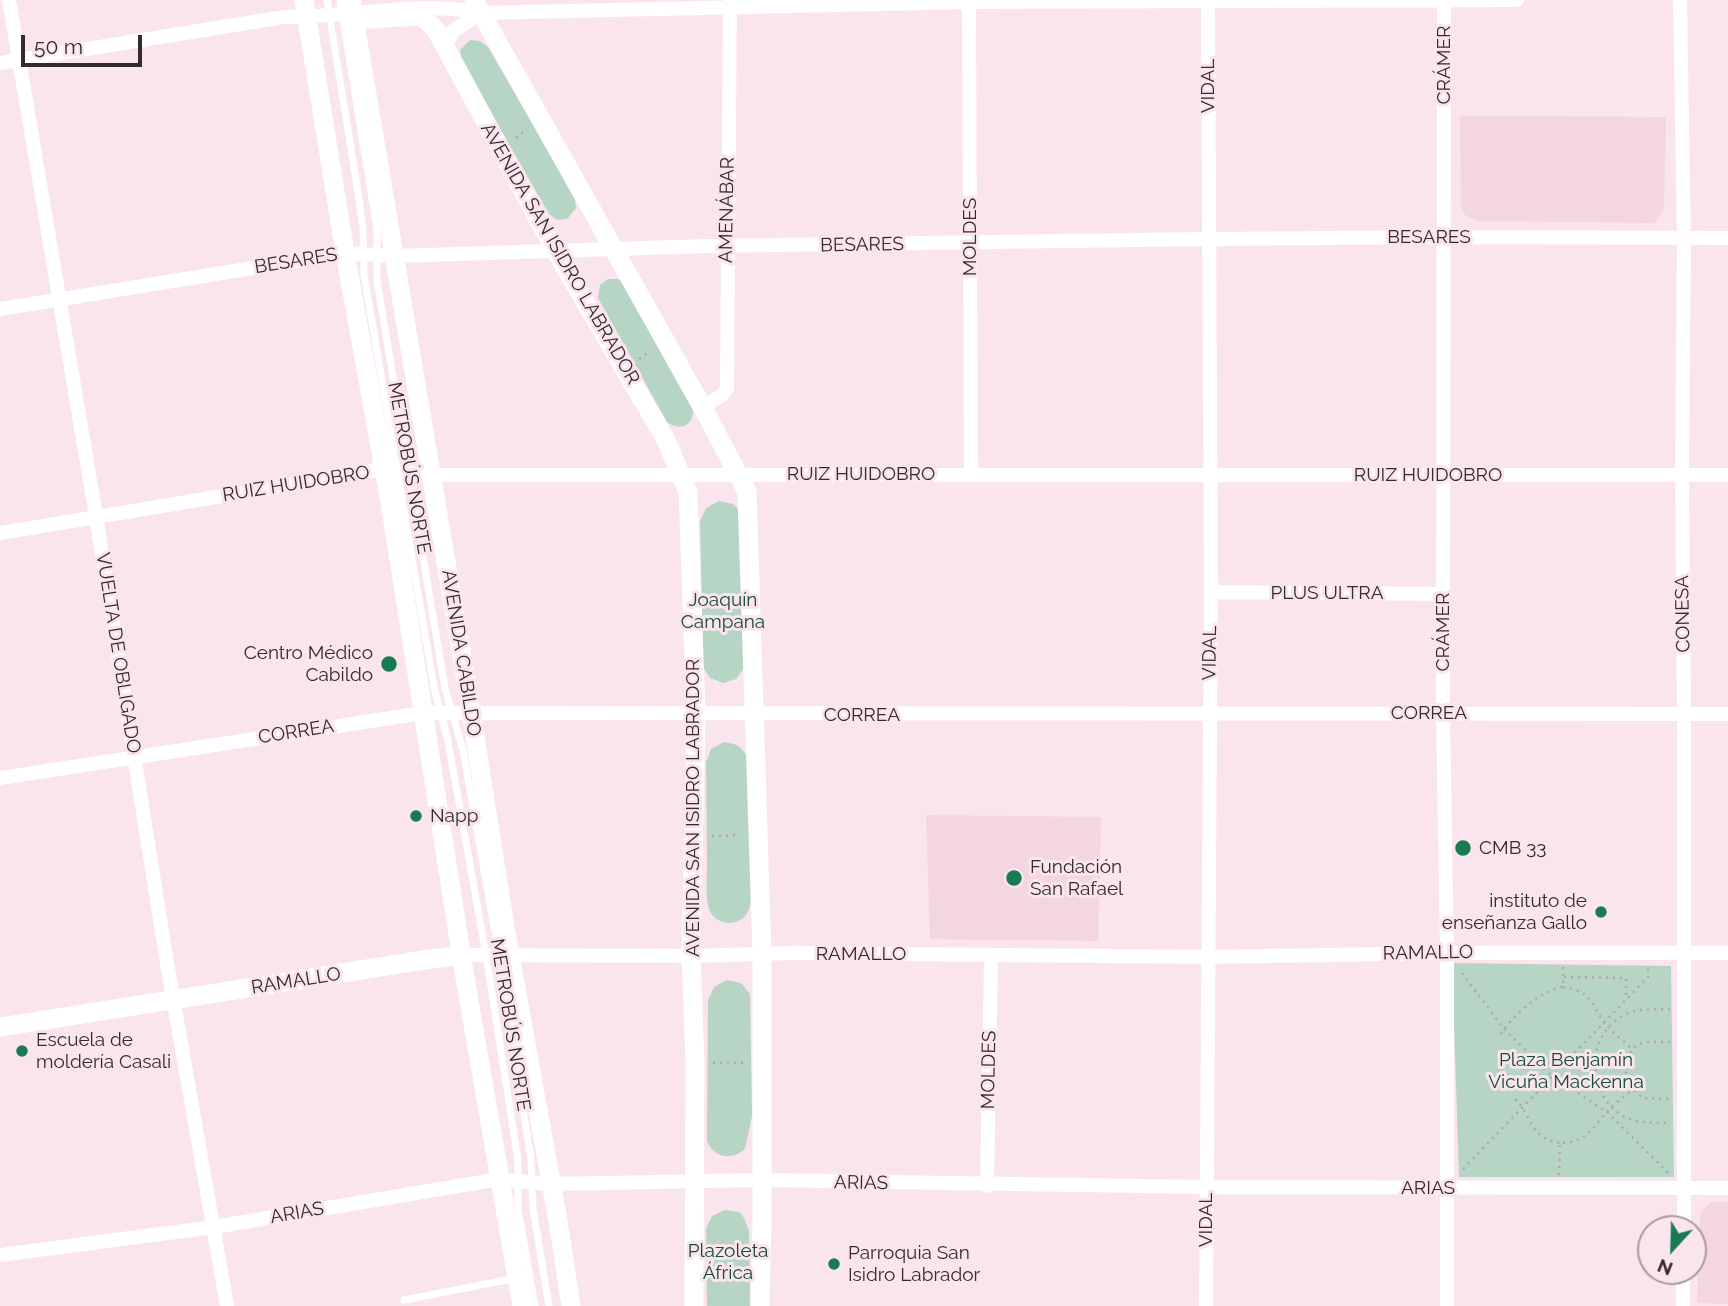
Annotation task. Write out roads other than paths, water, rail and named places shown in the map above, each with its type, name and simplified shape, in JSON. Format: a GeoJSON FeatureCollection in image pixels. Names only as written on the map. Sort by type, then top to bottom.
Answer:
{"type":"FeatureCollection","features":[{"type":"Feature","properties":{"kind":"street","name":"VUELTA DE OBLIGADO"},"geometry":{"type":"LineString","coordinates":[[9,0],[227,1306]]}},
{"type":"Feature","properties":{"kind":"street","name":"CRÁMER"},"geometry":{"type":"LineString","coordinates":[[1444,0],[1443,713],[1447,953],[1447,1306]]}},
{"type":"Feature","properties":{"kind":"street"},"geometry":{"type":"LineString","coordinates":[[0,63],[284,17],[305,9],[425,3],[462,5],[1517,0]]}},
{"type":"Feature","properties":{"kind":"street","name":"CONESA"},"geometry":{"type":"LineString","coordinates":[[1680,0],[1684,238],[1684,1215]]}},
{"type":"Feature","properties":{"kind":"street","name":"MOLDES"},"geometry":{"type":"LineString","coordinates":[[969,1],[971,474]]}},
{"type":"Feature","properties":{"kind":"street","name":"VIDAL"},"geometry":{"type":"LineString","coordinates":[[1206,1306],[1211,592],[1208,1]]}},
{"type":"Feature","properties":{"kind":"street"},"geometry":{"type":"LineString","coordinates":[[445,47],[453,31],[479,4]]}},
{"type":"Feature","properties":{"kind":"street"},"geometry":{"type":"LineString","coordinates":[[479,4],[747,492],[762,954],[760,1306]]}},
{"type":"Feature","properties":{"kind":"street","name":"AMENÁBAR"},"geometry":{"type":"LineString","coordinates":[[702,407],[721,396],[727,389],[729,4]]}},
{"type":"Feature","properties":{"kind":"street","name":"AVENIDA SAN ISIDRO LABRADOR"},"geometry":{"type":"LineString","coordinates":[[343,8],[418,16],[436,30],[556,252],[666,440],[688,492],[696,713],[691,956],[695,1063],[694,1306]]}},
{"type":"Feature","properties":{"kind":"street","name":"AVENIDA CABILDO"},"geometry":{"type":"LineString","coordinates":[[343,8],[396,471],[498,955],[525,1181],[517,1278],[522,1306]]}},
{"type":"Feature","properties":{"kind":"street","name":"AVENIDA CABILDO"},"geometry":{"type":"LineString","coordinates":[[305,9],[431,475],[463,955],[525,1181],[571,1306]]}},
{"type":"Feature","properties":{"kind":"street","name":"BESARES"},"geometry":{"type":"LineString","coordinates":[[0,309],[370,254],[1208,239],[1728,238]]}},
{"type":"Feature","properties":{"kind":"street","name":"RUIZ HUIDOBRO"},"geometry":{"type":"LineString","coordinates":[[0,533],[396,471],[431,475],[1728,475]]}},
{"type":"Feature","properties":{"kind":"street","name":"PLUS ULTRA"},"geometry":{"type":"LineString","coordinates":[[1211,592],[1443,594]]}},
{"type":"Feature","properties":{"kind":"street","name":"CORREA"},"geometry":{"type":"LineString","coordinates":[[0,778],[447,713],[1728,714]]}},
{"type":"Feature","properties":{"kind":"street","name":"RAMALLO"},"geometry":{"type":"LineString","coordinates":[[0,1027],[463,955],[1209,957],[1447,953],[1728,953]]}},
{"type":"Feature","properties":{"kind":"street","name":"MOLDES"},"geometry":{"type":"LineString","coordinates":[[988,1186],[991,955]]}},
{"type":"Feature","properties":{"kind":"street","name":"ARIAS"},"geometry":{"type":"LineString","coordinates":[[0,1255],[215,1227],[525,1181],[762,1180],[988,1186],[1728,1188]]}},
{"type":"Feature","properties":{"kind":"street"},"geometry":{"type":"LineString","coordinates":[[1683,1306],[1684,1285]]}},
{"type":"Feature","properties":{"kind":"lane","name":"METROBÚS NORTE"},"geometry":{"type":"LineString","coordinates":[[343,8],[359,202],[377,281],[396,471],[445,688],[459,802],[498,955],[513,1128],[549,1306]]}},
{"type":"Feature","properties":{"kind":"lane","name":"METROBÚS NORTE"},"geometry":{"type":"LineString","coordinates":[[525,1181],[518,1208],[535,1306]]}},
{"type":"Feature","properties":{"kind":"lane"},"geometry":{"type":"LineString","coordinates":[[404,1300],[517,1278]]}},
{"type":"Feature","properties":{"kind":"place","name":"Centro Médico Cabildo"},"geometry":{"type":"Point","coordinates":[389,664]}},
{"type":"Feature","properties":{"kind":"place","name":"Napp"},"geometry":{"type":"Point","coordinates":[416,816]}},
{"type":"Feature","properties":{"kind":"place","name":"CMB 33"},"geometry":{"type":"Point","coordinates":[1463,848]}},
{"type":"Feature","properties":{"kind":"place","name":"Fundación San Rafael"},"geometry":{"type":"Point","coordinates":[1014,878]}},
{"type":"Feature","properties":{"kind":"place","name":"instituto de enseñanza Gallo"},"geometry":{"type":"Point","coordinates":[1601,912]}},
{"type":"Feature","properties":{"kind":"place","name":"Escuela de moldería Casali"},"geometry":{"type":"Point","coordinates":[22,1051]}},
{"type":"Feature","properties":{"kind":"place","name":"Parroquia San Isidro Labrador"},"geometry":{"type":"Point","coordinates":[834,1264]}},
{"type":"Feature","properties":{"kind":"park label","name":"Joaquín Campana"},"geometry":{"type":"Point","coordinates":[723,611]}},
{"type":"Feature","properties":{"kind":"park label","name":"Plaza Benjamín Vicuña Mackenna"},"geometry":{"type":"Point","coordinates":[1566,1071]}},
{"type":"Feature","properties":{"kind":"park label","name":"Plazoleta África"},"geometry":{"type":"Point","coordinates":[728,1262]}}]}
